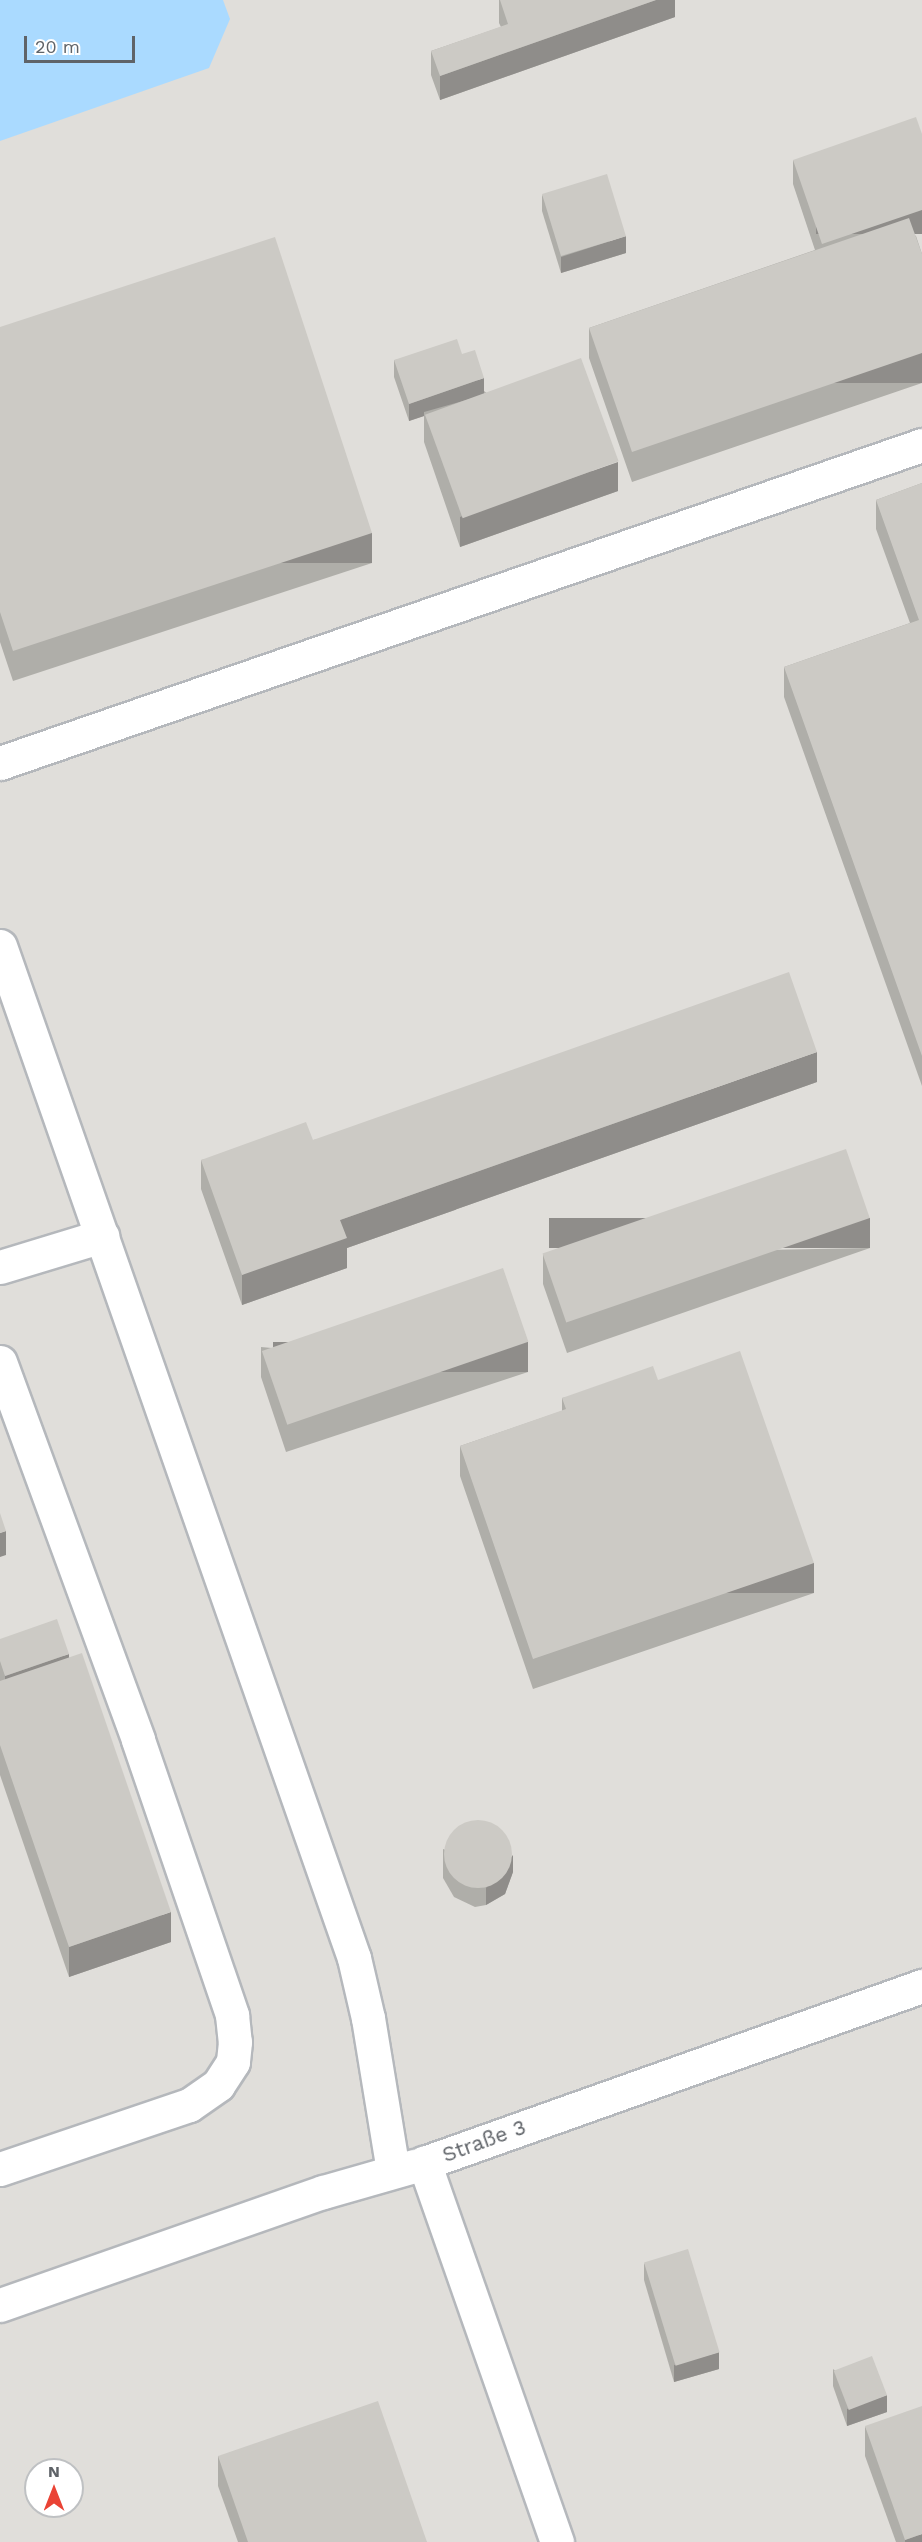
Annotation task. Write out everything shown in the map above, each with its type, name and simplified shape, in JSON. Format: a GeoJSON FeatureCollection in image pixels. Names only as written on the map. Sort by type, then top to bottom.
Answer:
{"type":"FeatureCollection","features":[{"type":"Feature","properties":{"kind":"lane"},"geometry":{"type":"LineString","coordinates":[[0,763],[922,445]]}},
{"type":"Feature","properties":{"kind":"lane"},"geometry":{"type":"LineString","coordinates":[[0,946],[354,1958],[368,2018],[393,2170]]}},
{"type":"Feature","properties":{"kind":"lane"},"geometry":{"type":"LineString","coordinates":[[0,1267],[102,1236]]}},
{"type":"Feature","properties":{"kind":"lane"},"geometry":{"type":"LineString","coordinates":[[0,1362],[138,1740],[232,2015],[235,2042],[233,2062],[218,2085],[189,2105],[0,2169]]}},
{"type":"Feature","properties":{"kind":"lane","name":"Straße 3"},"geometry":{"type":"LineString","coordinates":[[557,2542],[424,2163],[922,1986]]}},
{"type":"Feature","properties":{"kind":"lane"},"geometry":{"type":"LineString","coordinates":[[0,2305],[393,2170],[424,2163]]}},
{"type":"Feature","properties":{"kind":"shaded area"},"geometry":{"type":"Polygon","coordinates":[[[0,0],[922,0],[922,2542],[0,2542],[0,0]]]}},
{"type":"Feature","properties":{"kind":"water"},"geometry":{"type":"Polygon","coordinates":[[[0,0],[223,0],[230,19],[209,68],[0,141],[0,0]]]}},
{"type":"Feature","properties":{"kind":"building"},"geometry":{"type":"Polygon","coordinates":[[[500,0],[656,0],[440,76],[431,51],[508,24],[500,0]]]}},
{"type":"Feature","properties":{"kind":"building"},"geometry":{"type":"Polygon","coordinates":[[[916,117],[922,134],[922,210],[822,244],[793,160],[916,117]]]}},
{"type":"Feature","properties":{"kind":"building"},"geometry":{"type":"Polygon","coordinates":[[[607,174],[626,236],[561,256],[542,194],[607,174]]]}},
{"type":"Feature","properties":{"kind":"building"},"geometry":{"type":"Polygon","coordinates":[[[909,218],[922,254],[922,353],[632,452],[589,328],[909,218]]]}},
{"type":"Feature","properties":{"kind":"building"},"geometry":{"type":"Polygon","coordinates":[[[275,237],[372,533],[13,651],[0,612],[0,327],[275,237]]]}},
{"type":"Feature","properties":{"kind":"building"},"geometry":{"type":"Polygon","coordinates":[[[457,339],[462,354],[475,350],[484,378],[409,404],[394,360],[457,339]]]}},
{"type":"Feature","properties":{"kind":"building"},"geometry":{"type":"Polygon","coordinates":[[[581,358],[619,461],[463,518],[425,415],[581,358]]]}},
{"type":"Feature","properties":{"kind":"building"},"geometry":{"type":"Polygon","coordinates":[[[922,483],[922,1056],[784,667],[919,620],[876,500],[922,483]]]}},
{"type":"Feature","properties":{"kind":"building"},"geometry":{"type":"Polygon","coordinates":[[[789,972],[817,1052],[340,1220],[347,1238],[242,1275],[201,1160],[306,1122],[313,1140],[789,972]]]}},
{"type":"Feature","properties":{"kind":"building"},"geometry":{"type":"Polygon","coordinates":[[[846,1149],[870,1218],[566,1323],[542,1254],[846,1149]]]}},
{"type":"Feature","properties":{"kind":"building"},"geometry":{"type":"Polygon","coordinates":[[[503,1268],[528,1342],[287,1425],[262,1351],[503,1268]]]}},
{"type":"Feature","properties":{"kind":"building"},"geometry":{"type":"Polygon","coordinates":[[[740,1351],[814,1563],[533,1659],[460,1446],[566,1409],[562,1398],[653,1366],[658,1380],[740,1351]]]}},
{"type":"Feature","properties":{"kind":"building"},"geometry":{"type":"Polygon","coordinates":[[[0,1513],[6,1531],[0,1533],[0,1513]]]}},
{"type":"Feature","properties":{"kind":"building"},"geometry":{"type":"Polygon","coordinates":[[[57,1619],[69,1654],[5,1676],[0,1661],[0,1639],[57,1619]]]}},
{"type":"Feature","properties":{"kind":"building"},"geometry":{"type":"Polygon","coordinates":[[[82,1653],[171,1912],[69,1947],[0,1745],[0,1681],[82,1653]]]}},
{"type":"Feature","properties":{"kind":"building"},"geometry":{"type":"Polygon","coordinates":[[[485,1820],[497,1826],[506,1835],[512,1847],[510,1867],[502,1878],[485,1888],[471,1888],[454,1878],[446,1867],[444,1847],[454,1830],[465,1822],[485,1820]]]}},
{"type":"Feature","properties":{"kind":"building"},"geometry":{"type":"Polygon","coordinates":[[[688,2249],[720,2352],[676,2366],[644,2262],[688,2249]]]}},
{"type":"Feature","properties":{"kind":"building"},"geometry":{"type":"Polygon","coordinates":[[[872,2356],[887,2395],[849,2410],[834,2371],[872,2356]]]}},
{"type":"Feature","properties":{"kind":"building"},"geometry":{"type":"Polygon","coordinates":[[[378,2401],[427,2542],[248,2542],[218,2456],[378,2401]]]}},
{"type":"Feature","properties":{"kind":"building"},"geometry":{"type":"Polygon","coordinates":[[[922,2406],[922,2534],[905,2540],[865,2426],[922,2406]]]}}]}
